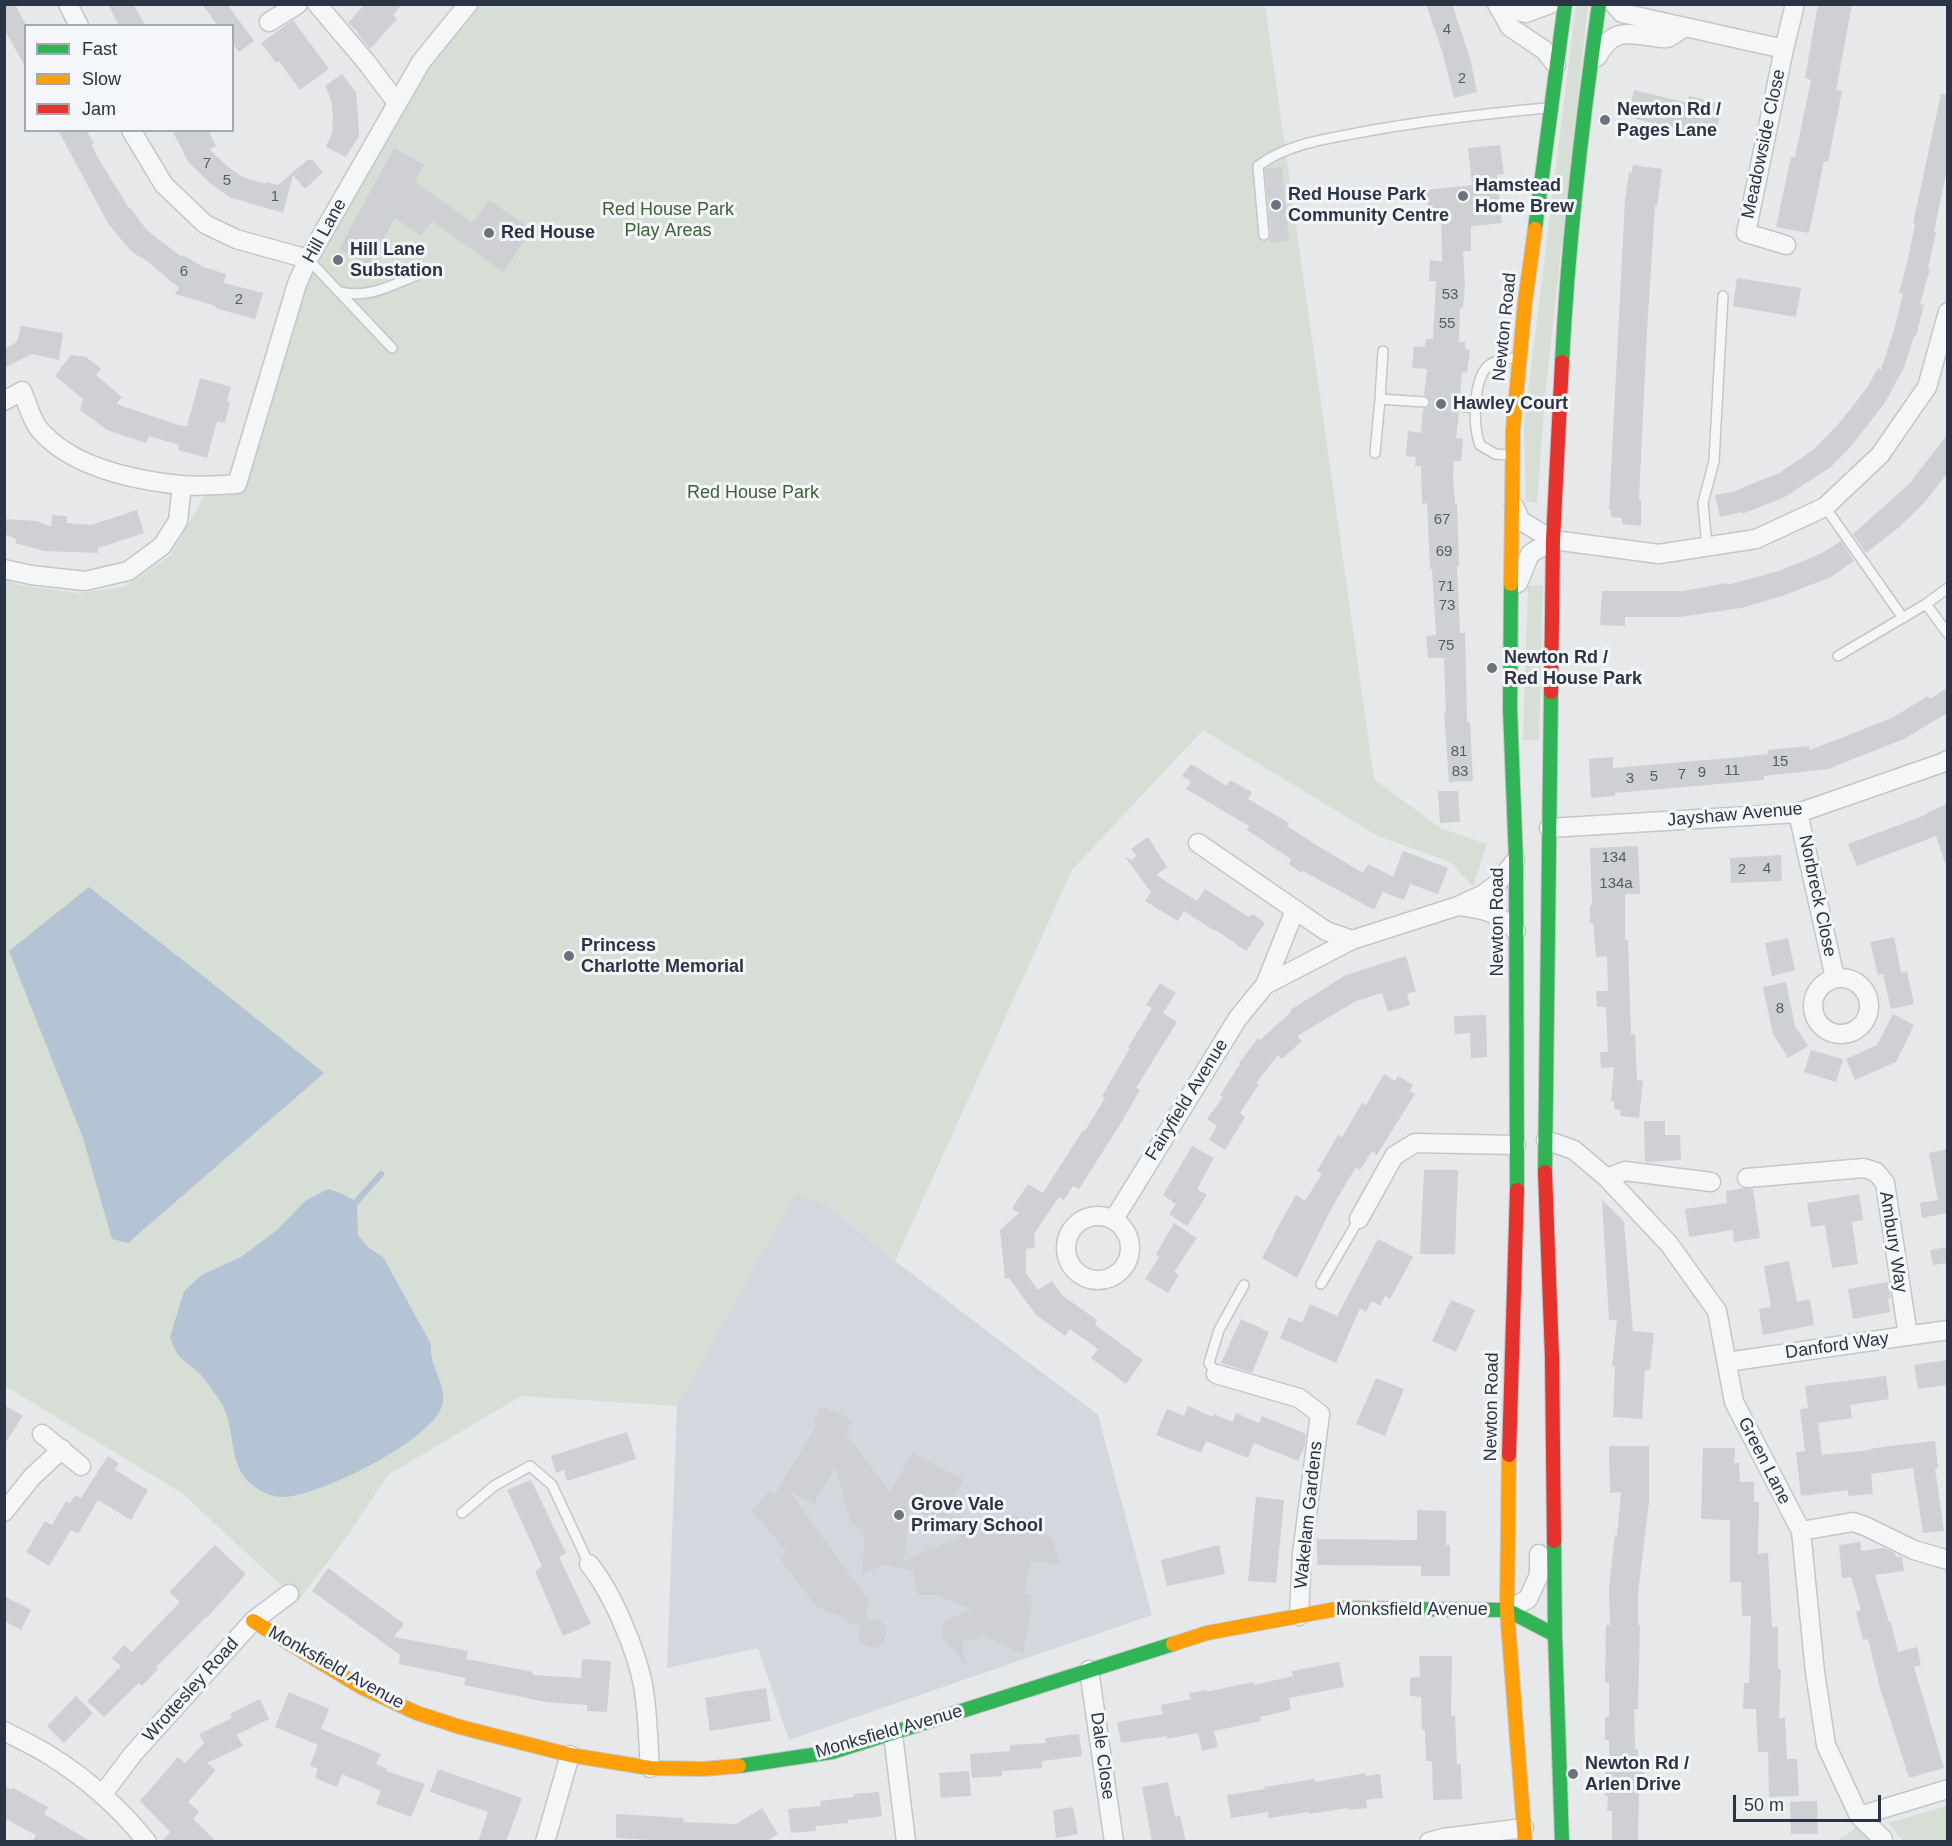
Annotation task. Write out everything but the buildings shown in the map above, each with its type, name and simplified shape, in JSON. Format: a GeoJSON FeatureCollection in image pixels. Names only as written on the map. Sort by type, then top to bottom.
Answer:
{"type":"FeatureCollection","features":[{"type":"Feature","properties":{"kind":"main road","name":"Newton Road"},"geometry":{"type":"LineString","coordinates":[[1525,1835],[1507,1610],[1510,1407],[1517,1196],[1516,860],[1509,614],[1512,429],[1565,4]]}},
{"type":"Feature","properties":{"kind":"main road"},"geometry":{"type":"LineString","coordinates":[[1562,1842],[1552,1357],[1545,1182],[1553,540],[1565,303],[1589,73],[1599,4]]}},
{"type":"Feature","properties":{"kind":"main road","name":"Monksfield Avenue"},"geometry":{"type":"LineString","coordinates":[[254,1621],[361,1687],[417,1713],[460,1727],[570,1755],[650,1768],[703,1769],[756,1765],[832,1752],[1207,1633],[1342,1608],[1507,1610],[1556,1635]]}},
{"type":"Feature","properties":{"kind":"street"},"geometry":{"type":"LineString","coordinates":[[68,4],[78,24]]}},
{"type":"Feature","properties":{"kind":"street"},"geometry":{"type":"LineString","coordinates":[[269,22],[298,4]]}},
{"type":"Feature","properties":{"kind":"street"},"geometry":{"type":"LineString","coordinates":[[317,4],[398,103]]}},
{"type":"Feature","properties":{"kind":"street","name":"Hill Lane"},"geometry":{"type":"LineString","coordinates":[[182,485],[237,484],[297,284],[308,259],[421,62],[468,4]]}},
{"type":"Feature","properties":{"kind":"street"},"geometry":{"type":"LineString","coordinates":[[1498,6],[1526,13],[1550,4]]}},
{"type":"Feature","properties":{"kind":"street","name":"Meadowside Close"},"geometry":{"type":"LineString","coordinates":[[1614,4],[1622,13],[1784,49]]}},
{"type":"Feature","properties":{"kind":"street","name":"Meadowside Close"},"geometry":{"type":"LineString","coordinates":[[1786,245],[1746,233],[1795,4]]}},
{"type":"Feature","properties":{"kind":"street"},"geometry":{"type":"LineString","coordinates":[[1498,6],[1510,27],[1544,50],[1556,64]]}},
{"type":"Feature","properties":{"kind":"street","name":"Meadowside Close"},"geometry":{"type":"LineString","coordinates":[[1589,73],[1605,43],[1617,35],[1629,33],[1664,38],[1672,36],[1683,28]]}},
{"type":"Feature","properties":{"kind":"street"},"geometry":{"type":"LineString","coordinates":[[132,132],[164,185],[205,225],[236,239],[308,259]]}},
{"type":"Feature","properties":{"kind":"street"},"geometry":{"type":"LineString","coordinates":[[1511,497],[1521,521],[1553,540],[1659,554],[1756,539],[1825,507],[1880,455],[1927,387],[1947,312]]}},
{"type":"Feature","properties":{"kind":"street"},"geometry":{"type":"LineString","coordinates":[[4,401],[38,382]]}},
{"type":"Feature","properties":{"kind":"street"},"geometry":{"type":"LineString","coordinates":[[4,569],[31,575],[84,581],[128,571],[162,546],[178,521],[182,485],[129,476],[86,464],[65,452],[38,427],[22,391]]}},
{"type":"Feature","properties":{"kind":"street"},"geometry":{"type":"LineString","coordinates":[[1509,614],[1521,573],[1530,554],[1553,540]]}},
{"type":"Feature","properties":{"kind":"street","name":"Jayshaw Avenue"},"geometry":{"type":"LineString","coordinates":[[1549,828],[1798,813],[1946,765]]}},
{"type":"Feature","properties":{"kind":"street","name":"Norbreck Close"},"geometry":{"type":"LineString","coordinates":[[1798,813],[1835,978]]}},
{"type":"Feature","properties":{"kind":"street"},"geometry":{"type":"LineString","coordinates":[[1198,843],[1326,931],[1352,940]]}},
{"type":"Feature","properties":{"kind":"street","name":"Fairyfield Avenue"},"geometry":{"type":"LineString","coordinates":[[1265,985],[1352,940],[1458,906],[1484,894],[1497,884],[1516,860]]}},
{"type":"Feature","properties":{"kind":"street","name":"Fairyfield Avenue"},"geometry":{"type":"LineString","coordinates":[[1458,906],[1484,909],[1500,916],[1516,931]]}},
{"type":"Feature","properties":{"kind":"street","name":"Fairyfield Avenue"},"geometry":{"type":"LineString","coordinates":[[1114,1219],[1238,1018],[1265,985],[1295,910]]}},
{"type":"Feature","properties":{"kind":"street","name":"Green Lane"},"geometry":{"type":"LineString","coordinates":[[1546,1140],[1574,1150],[1607,1178],[1669,1244],[1717,1311],[1734,1402],[1801,1532],[1815,1672],[1826,1745],[1859,1816],[1883,1839]]}},
{"type":"Feature","properties":{"kind":"street"},"geometry":{"type":"LineString","coordinates":[[1359,1219],[1394,1156],[1415,1143],[1516,1145]]}},
{"type":"Feature","properties":{"kind":"street","name":"Ambury Way"},"geometry":{"type":"LineString","coordinates":[[1747,1178],[1863,1168],[1876,1172],[1885,1183],[1908,1336]]}},
{"type":"Feature","properties":{"kind":"street"},"geometry":{"type":"LineString","coordinates":[[1607,1178],[1625,1171],[1711,1182]]}},
{"type":"Feature","properties":{"kind":"street","name":"Danford Way"},"geometry":{"type":"LineString","coordinates":[[1727,1362],[1947,1330]]}},
{"type":"Feature","properties":{"kind":"street","name":"Monksfield Avenue"},"geometry":{"type":"LineString","coordinates":[[1507,1610],[1528,1599],[1539,1575],[1538,1394],[1552,1357]]}},
{"type":"Feature","properties":{"kind":"street","name":"Wakelam Gardens"},"geometry":{"type":"LineString","coordinates":[[1216,1374],[1299,1398],[1320,1414],[1302,1554],[1299,1616]]}},
{"type":"Feature","properties":{"kind":"street"},"geometry":{"type":"LineString","coordinates":[[42,1434],[81,1466]]}},
{"type":"Feature","properties":{"kind":"street"},"geometry":{"type":"LineString","coordinates":[[4,1512],[32,1477],[62,1449]]}},
{"type":"Feature","properties":{"kind":"street"},"geometry":{"type":"LineString","coordinates":[[1801,1532],[1853,1522],[1914,1550],[1947,1560]]}},
{"type":"Feature","properties":{"kind":"street"},"geometry":{"type":"LineString","coordinates":[[589,1564],[599,1576],[628,1635],[643,1685],[650,1768]]}},
{"type":"Feature","properties":{"kind":"street","name":"Wrottesley Road"},"geometry":{"type":"LineString","coordinates":[[102,1795],[134,1754],[254,1621],[289,1594]]}},
{"type":"Feature","properties":{"kind":"street","name":"Dale Close"},"geometry":{"type":"LineString","coordinates":[[1089,1670],[1114,1842]]}},
{"type":"Feature","properties":{"kind":"street"},"geometry":{"type":"LineString","coordinates":[[4,1731],[50,1756],[102,1795],[132,1823],[147,1842]]}},
{"type":"Feature","properties":{"kind":"street"},"geometry":{"type":"LineString","coordinates":[[892,1734],[906,1842]]}},
{"type":"Feature","properties":{"kind":"street"},"geometry":{"type":"LineString","coordinates":[[544,1842],[570,1755]]}},
{"type":"Feature","properties":{"kind":"street"},"geometry":{"type":"LineString","coordinates":[[1859,1816],[1947,1790]]}},
{"type":"Feature","properties":{"kind":"street"},"geometry":{"type":"LineString","coordinates":[[1429,1842],[1443,1838],[1525,1835]]}},
{"type":"Feature","properties":{"kind":"lane"},"geometry":{"type":"LineString","coordinates":[[1263,235],[1257,166],[1269,157],[1307,144],[1415,122],[1551,107]]}},
{"type":"Feature","properties":{"kind":"lane"},"geometry":{"type":"LineString","coordinates":[[308,259],[392,348]]}},
{"type":"Feature","properties":{"kind":"lane"},"geometry":{"type":"LineString","coordinates":[[341,292],[351,295],[375,292],[417,275]]}},
{"type":"Feature","properties":{"kind":"lane"},"geometry":{"type":"LineString","coordinates":[[1707,547],[1703,503],[1714,461],[1723,296]]}},
{"type":"Feature","properties":{"kind":"lane"},"geometry":{"type":"LineString","coordinates":[[1375,453],[1383,351]]}},
{"type":"Feature","properties":{"kind":"lane"},"geometry":{"type":"LineString","coordinates":[[1512,456],[1495,454],[1480,445],[1475,420],[1480,380],[1486,368],[1494,362],[1520,358]]}},
{"type":"Feature","properties":{"kind":"lane"},"geometry":{"type":"LineString","coordinates":[[1380,399],[1424,402]]}},
{"type":"Feature","properties":{"kind":"lane"},"geometry":{"type":"LineString","coordinates":[[1459,406],[1476,408]]}},
{"type":"Feature","properties":{"kind":"lane"},"geometry":{"type":"LineString","coordinates":[[1825,507],[1903,618]]}},
{"type":"Feature","properties":{"kind":"lane"},"geometry":{"type":"LineString","coordinates":[[1838,656],[1926,604],[1947,588]]}},
{"type":"Feature","properties":{"kind":"lane"},"geometry":{"type":"LineString","coordinates":[[1926,604],[1947,634]]}},
{"type":"Feature","properties":{"kind":"lane"},"geometry":{"type":"LineString","coordinates":[[1321,1284],[1359,1219]]}},
{"type":"Feature","properties":{"kind":"lane"},"geometry":{"type":"LineString","coordinates":[[1216,1374],[1209,1363],[1219,1330],[1244,1285]]}},
{"type":"Feature","properties":{"kind":"lane"},"geometry":{"type":"LineString","coordinates":[[462,1514],[494,1486],[530,1466],[552,1485],[589,1564]]}},
{"type":"Feature","properties":{"kind":"shaded area","name":"Grove Vale Primary School"},"geometry":{"type":"Polygon","coordinates":[[[795,1193],[828,1206],[895,1261],[1098,1415],[1152,1615],[789,1740],[758,1648],[667,1668],[677,1406],[795,1193]]]}},
{"type":"Feature","properties":{"kind":"green space","name":"Red House Park"},"geometry":{"type":"Polygon","coordinates":[[[480,5],[1265,5],[1374,779],[1440,828],[1487,844],[1473,886],[1450,862],[1378,836],[1203,730],[1072,870],[895,1261],[828,1206],[795,1193],[677,1406],[521,1396],[388,1475],[345,1539],[298,1601],[182,1493],[5,1386],[5,579],[19,585],[79,593],[124,587],[171,555],[207,491],[243,488],[309,275],[426,66],[480,5]]]}},
{"type":"Feature","properties":{"kind":"green space"},"geometry":{"type":"Polygon","coordinates":[[[1576,5],[1588,5],[1545,396],[1537,503],[1526,501],[1524,425],[1576,5]]]}},
{"type":"Feature","properties":{"kind":"green space"},"geometry":{"type":"Polygon","coordinates":[[[1543,585],[1539,740],[1523,740],[1528,586],[1543,585]]]}},
{"type":"Feature","properties":{"kind":"green space"},"geometry":{"type":"Polygon","coordinates":[[[1947,1806],[1947,1841],[1903,1841],[1888,1823],[1947,1806]]]}},
{"type":"Feature","properties":{"kind":"green space"},"geometry":{"type":"Polygon","coordinates":[[[1857,1826],[1870,1841],[1835,1841],[1846,1836],[1857,1826]]]}},
{"type":"Feature","properties":{"kind":"water"},"geometry":{"type":"Polygon","coordinates":[[[89,887],[324,1073],[128,1243],[112,1239],[83,1138],[9,951],[89,887]]]}},
{"type":"Feature","properties":{"kind":"water"},"geometry":{"type":"Polygon","coordinates":[[[328,1189],[357,1201],[358,1235],[368,1247],[383,1257],[431,1344],[433,1364],[442,1388],[443,1400],[433,1420],[418,1435],[372,1464],[322,1487],[300,1494],[277,1496],[258,1489],[241,1472],[236,1461],[227,1415],[222,1404],[201,1375],[179,1356],[170,1337],[184,1291],[202,1275],[241,1257],[277,1230],[305,1201],[328,1189]]]}},
{"type":"Feature","properties":{"kind":"waterway"},"geometry":{"type":"LineString","coordinates":[[357,1201],[381,1174]]}},
{"type":"Feature","properties":{"kind":"traffic: fast"},"geometry":{"type":"LineString","coordinates":[[1535,229],[1565,4]]}},
{"type":"Feature","properties":{"kind":"traffic: fast"},"geometry":{"type":"LineString","coordinates":[[1562,362],[1576,183],[1599,4]]}},
{"type":"Feature","properties":{"kind":"traffic: fast"},"geometry":{"type":"LineString","coordinates":[[1511,584],[1510,709],[1516,860],[1517,1190]]}},
{"type":"Feature","properties":{"kind":"traffic: fast"},"geometry":{"type":"LineString","coordinates":[[1545,1172],[1551,692]]}},
{"type":"Feature","properties":{"kind":"traffic: fast"},"geometry":{"type":"LineString","coordinates":[[1554,1541],[1562,1842]]}},
{"type":"Feature","properties":{"kind":"traffic: fast"},"geometry":{"type":"LineString","coordinates":[[1403,1609],[1507,1610],[1555,1635]]}},
{"type":"Feature","properties":{"kind":"traffic: fast"},"geometry":{"type":"LineString","coordinates":[[739,1766],[832,1752],[1173,1644]]}},
{"type":"Feature","properties":{"kind":"traffic: slow"},"geometry":{"type":"LineString","coordinates":[[1511,584],[1513,429],[1525,302],[1535,229]]}},
{"type":"Feature","properties":{"kind":"traffic: slow"},"geometry":{"type":"LineString","coordinates":[[1509,1455],[1507,1610],[1525,1842]]}},
{"type":"Feature","properties":{"kind":"traffic: slow"},"geometry":{"type":"LineString","coordinates":[[1173,1644],[1207,1633],[1342,1608],[1403,1609]]}},
{"type":"Feature","properties":{"kind":"traffic: slow"},"geometry":{"type":"LineString","coordinates":[[253,1621],[361,1687],[417,1713],[460,1727],[570,1755],[650,1768],[703,1769],[739,1766]]}},
{"type":"Feature","properties":{"kind":"traffic: jam"},"geometry":{"type":"LineString","coordinates":[[1551,692],[1553,540],[1562,362]]}},
{"type":"Feature","properties":{"kind":"traffic: jam"},"geometry":{"type":"LineString","coordinates":[[1545,1172],[1552,1357],[1554,1541]]}},
{"type":"Feature","properties":{"kind":"traffic: jam"},"geometry":{"type":"LineString","coordinates":[[1509,1455],[1517,1190]]}},
{"type":"Feature","properties":{"kind":"place","name":"Newton Rd / Pages Lane"},"geometry":{"type":"Point","coordinates":[1605,120]}},
{"type":"Feature","properties":{"kind":"place","name":"Hamstead Home Brew"},"geometry":{"type":"Point","coordinates":[1463,196]}},
{"type":"Feature","properties":{"kind":"place","name":"Red House Park Community Centre"},"geometry":{"type":"Point","coordinates":[1276,205]}},
{"type":"Feature","properties":{"kind":"place","name":"Red House"},"geometry":{"type":"Point","coordinates":[489,233]}},
{"type":"Feature","properties":{"kind":"place","name":"Hill Lane Substation"},"geometry":{"type":"Point","coordinates":[338,260]}},
{"type":"Feature","properties":{"kind":"place","name":"Hawley Court"},"geometry":{"type":"Point","coordinates":[1441,404]}},
{"type":"Feature","properties":{"kind":"place","name":"Newton Rd / Red House Park"},"geometry":{"type":"Point","coordinates":[1492,668]}},
{"type":"Feature","properties":{"kind":"place","name":"Princess Charlotte Memorial"},"geometry":{"type":"Point","coordinates":[569,956]}},
{"type":"Feature","properties":{"kind":"place","name":"Grove Vale Primary School"},"geometry":{"type":"Point","coordinates":[899,1515]}},
{"type":"Feature","properties":{"kind":"place","name":"Newton Rd / Arlen Drive"},"geometry":{"type":"Point","coordinates":[1573,1774]}},
{"type":"Feature","properties":{"kind":"park label","name":"Red House Park Play Areas"},"geometry":{"type":"Point","coordinates":[668,220]}}]}
